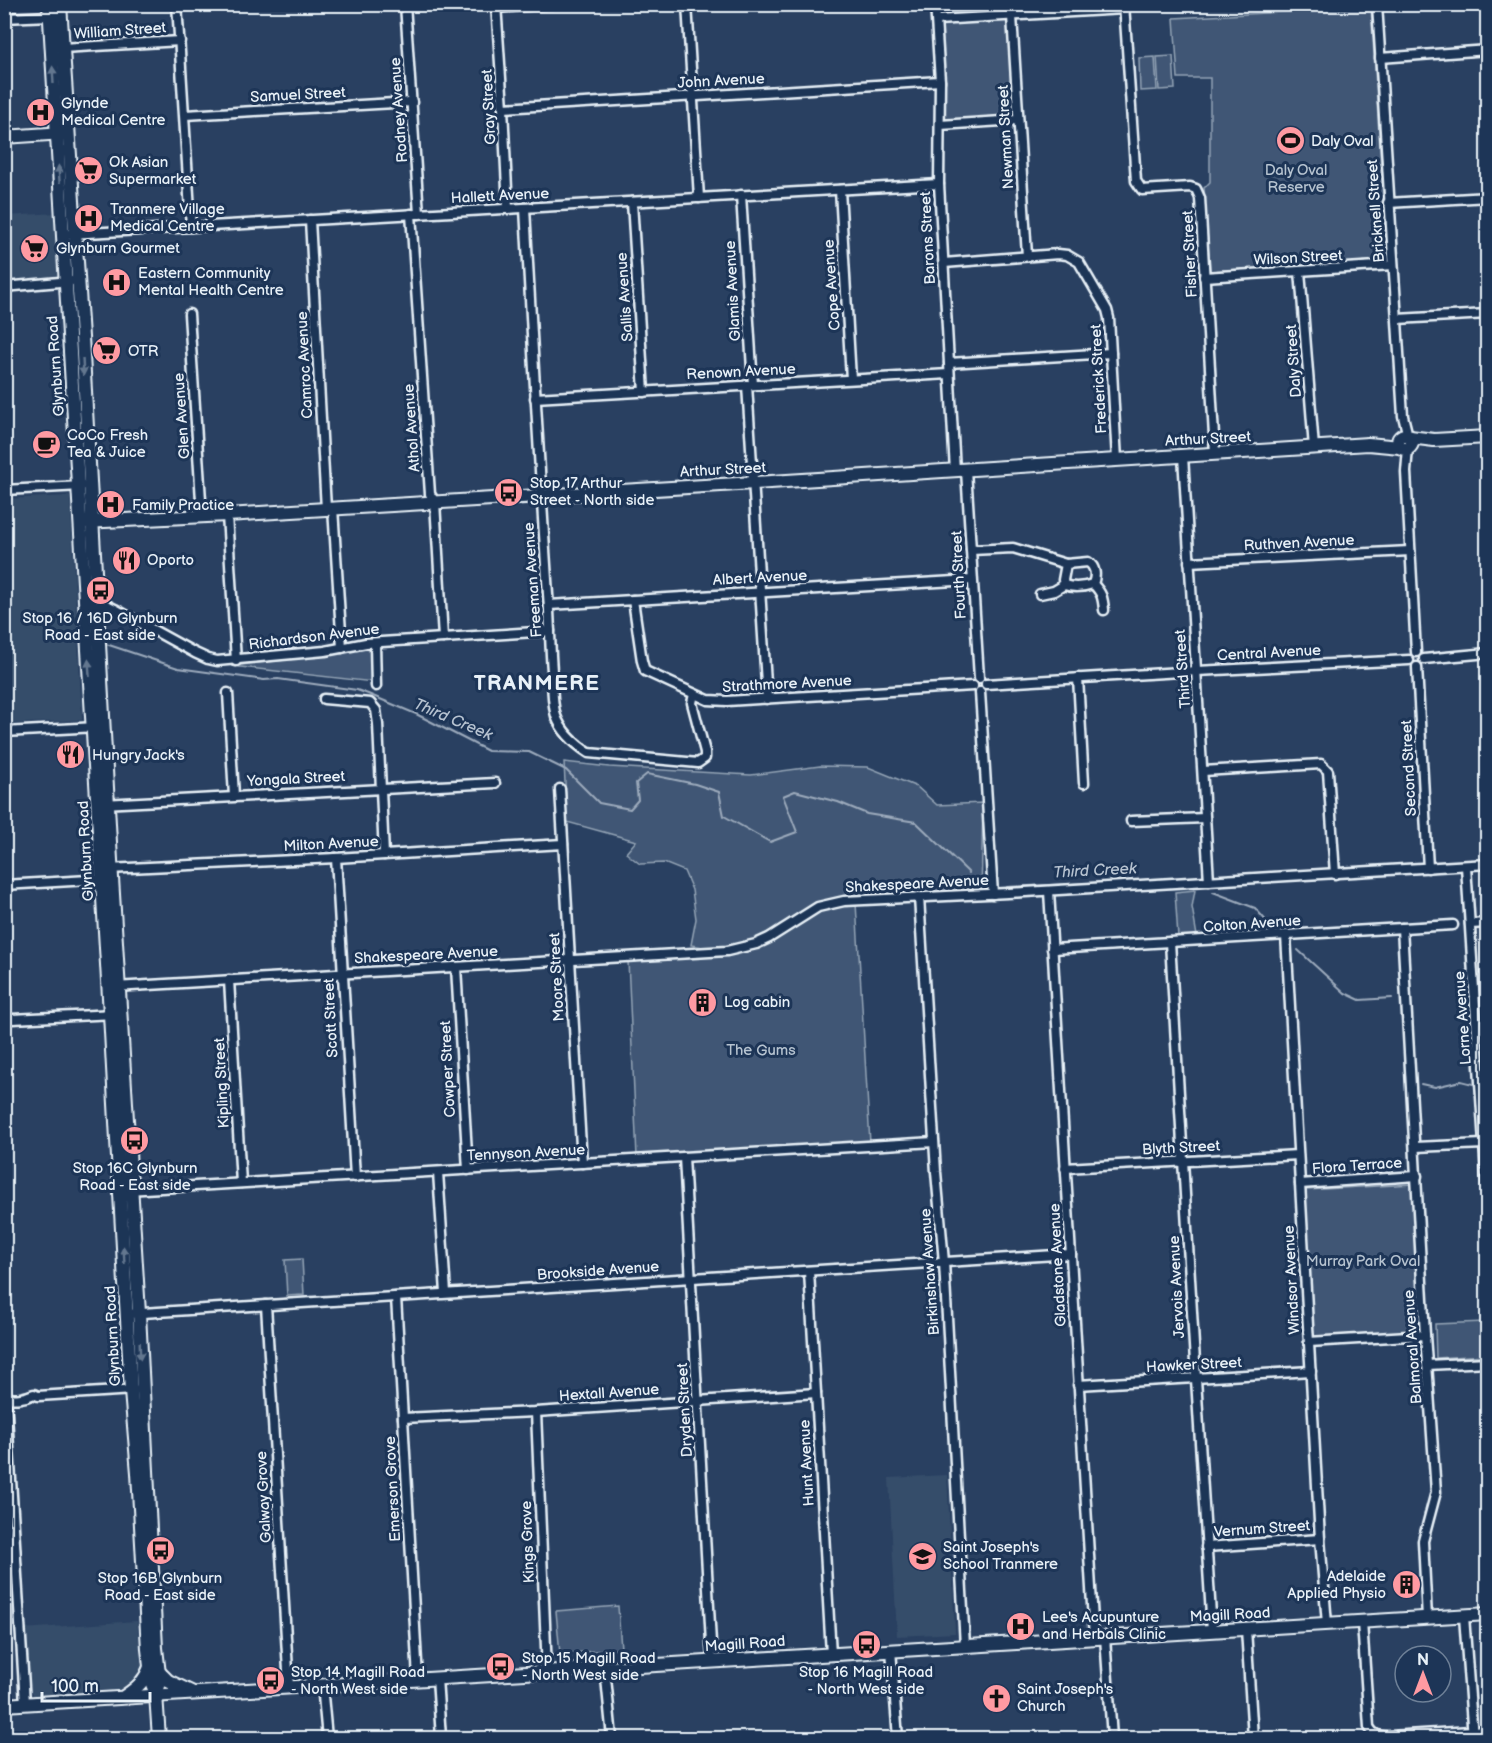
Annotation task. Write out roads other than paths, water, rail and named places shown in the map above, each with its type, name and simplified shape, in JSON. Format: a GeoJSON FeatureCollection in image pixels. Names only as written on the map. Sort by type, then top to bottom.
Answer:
{"type":"FeatureCollection","features":[{"type":"Feature","properties":{"kind":"main road","name":"Glynburn Road"},"geometry":{"type":"LineString","coordinates":[[60,4],[62,133]]}},
{"type":"Feature","properties":{"kind":"main road","name":"Glynburn Road"},"geometry":{"type":"LineString","coordinates":[[49,10],[62,133],[72,281],[70,337],[84,486]]}},
{"type":"Feature","properties":{"kind":"main road"},"geometry":{"type":"LineString","coordinates":[[4,137],[62,133]]}},
{"type":"Feature","properties":{"kind":"main road","name":"Glynburn Road"},"geometry":{"type":"LineString","coordinates":[[72,281],[80,309],[84,486],[154,1670],[152,1684],[156,1695],[159,1738]]}},
{"type":"Feature","properties":{"kind":"main road"},"geometry":{"type":"LineString","coordinates":[[70,337],[74,315],[80,309]]}},
{"type":"Feature","properties":{"kind":"main road","name":"Arthur Street"},"geometry":{"type":"LineString","coordinates":[[86,522],[1488,437]]}},
{"type":"Feature","properties":{"kind":"main road"},"geometry":{"type":"LineString","coordinates":[[93,540],[116,521]]}},
{"type":"Feature","properties":{"kind":"main road","name":"Glynburn Road"},"geometry":{"type":"LineString","coordinates":[[86,522],[93,540],[99,649],[98,726]]}},
{"type":"Feature","properties":{"kind":"main road","name":"Magill Road"},"geometry":{"type":"LineString","coordinates":[[4,1704],[1488,1614]]}},
{"type":"Feature","properties":{"kind":"main road"},"geometry":{"type":"LineString","coordinates":[[124,1696],[138,1687],[154,1670],[168,1681],[191,1692]]}},
{"type":"Feature","properties":{"kind":"street"},"geometry":{"type":"LineString","coordinates":[[177,4],[191,227]]}},
{"type":"Feature","properties":{"kind":"street","name":"Rodney Avenue"},"geometry":{"type":"LineString","coordinates":[[405,4],[412,102],[415,214]]}},
{"type":"Feature","properties":{"kind":"street"},"geometry":{"type":"LineString","coordinates":[[496,6],[553,4]]}},
{"type":"Feature","properties":{"kind":"street"},"geometry":{"type":"LineString","coordinates":[[687,4],[699,198]]}},
{"type":"Feature","properties":{"kind":"street","name":"Barons Street"},"geometry":{"type":"LineString","coordinates":[[935,4],[940,81],[939,184],[949,374],[960,470]]}},
{"type":"Feature","properties":{"kind":"street","name":"Bricknell Street"},"geometry":{"type":"LineString","coordinates":[[1377,4],[1405,442]]}},
{"type":"Feature","properties":{"kind":"street","name":"Gray Street"},"geometry":{"type":"LineString","coordinates":[[496,6],[508,209]]}},
{"type":"Feature","properties":{"kind":"street"},"geometry":{"type":"LineString","coordinates":[[937,20],[1124,7]]}},
{"type":"Feature","properties":{"kind":"street","name":"Fisher Street"},"geometry":{"type":"LineString","coordinates":[[1124,7],[1136,181],[1142,190],[1190,187],[1199,193],[1215,453]]}},
{"type":"Feature","properties":{"kind":"street"},"geometry":{"type":"LineString","coordinates":[[4,18],[49,10]]}},
{"type":"Feature","properties":{"kind":"street","name":"Newman Street"},"geometry":{"type":"LineString","coordinates":[[1012,15],[1027,256]]}},
{"type":"Feature","properties":{"kind":"street","name":"William Street"},"geometry":{"type":"LineString","coordinates":[[62,48],[180,41]]}},
{"type":"Feature","properties":{"kind":"street"},"geometry":{"type":"LineString","coordinates":[[1380,58],[1488,50]]}},
{"type":"Feature","properties":{"kind":"street","name":"John Avenue"},"geometry":{"type":"LineString","coordinates":[[503,108],[940,81]]}},
{"type":"Feature","properties":{"kind":"street","name":"Samuel Street"},"geometry":{"type":"LineString","coordinates":[[185,115],[412,102]]}},
{"type":"Feature","properties":{"kind":"street"},"geometry":{"type":"LineString","coordinates":[[940,125],[1018,120]]}},
{"type":"Feature","properties":{"kind":"street","name":"Hallett Avenue"},"geometry":{"type":"LineString","coordinates":[[69,234],[939,184]]}},
{"type":"Feature","properties":{"kind":"street","name":"Cope Avenue"},"geometry":{"type":"LineString","coordinates":[[840,190],[851,379]]}},
{"type":"Feature","properties":{"kind":"street","name":"Glamis Avenue"},"geometry":{"type":"LineString","coordinates":[[741,195],[754,483],[767,699]]}},
{"type":"Feature","properties":{"kind":"street"},"geometry":{"type":"LineString","coordinates":[[1389,203],[1488,197]]}},
{"type":"Feature","properties":{"kind":"street","name":"Sallis Avenue"},"geometry":{"type":"LineString","coordinates":[[632,201],[644,392]]}},
{"type":"Feature","properties":{"kind":"street","name":"Freeman Avenue"},"geometry":{"type":"LineString","coordinates":[[525,208],[556,714],[561,728],[578,746],[589,753],[698,764],[705,758],[705,752],[692,703],[694,694]]}},
{"type":"Feature","properties":{"kind":"street","name":"Athol Avenue"},"geometry":{"type":"LineString","coordinates":[[415,214],[430,494],[435,502],[443,638]]}},
{"type":"Feature","properties":{"kind":"street","name":"Camroc Avenue"},"geometry":{"type":"LineString","coordinates":[[310,220],[342,648]]}},
{"type":"Feature","properties":{"kind":"street","name":"Frederick Street"},"geometry":{"type":"LineString","coordinates":[[944,263],[1067,255],[1079,262],[1107,310],[1118,460]]}},
{"type":"Feature","properties":{"kind":"street","name":"Wilson Street"},"geometry":{"type":"LineString","coordinates":[[1204,277],[1393,266]]}},
{"type":"Feature","properties":{"kind":"street","name":"Daly Street"},"geometry":{"type":"LineString","coordinates":[[1300,272],[1314,448]]}},
{"type":"Feature","properties":{"kind":"street"},"geometry":{"type":"LineString","coordinates":[[4,287],[72,281]]}},
{"type":"Feature","properties":{"kind":"street","name":"Glen Avenue"},"geometry":{"type":"LineString","coordinates":[[189,314],[202,516]]}},
{"type":"Feature","properties":{"kind":"street"},"geometry":{"type":"LineString","coordinates":[[1396,319],[1488,314]]}},
{"type":"Feature","properties":{"kind":"street"},"geometry":{"type":"LineString","coordinates":[[949,363],[1111,353]]}},
{"type":"Feature","properties":{"kind":"street","name":"Renown Avenue"},"geometry":{"type":"LineString","coordinates":[[535,398],[949,374]]}},
{"type":"Feature","properties":{"kind":"street"},"geometry":{"type":"LineString","coordinates":[[1405,442],[1416,652]]}},
{"type":"Feature","properties":{"kind":"street","name":"Third Street"},"geometry":{"type":"LineString","coordinates":[[1184,456],[1209,881]]}},
{"type":"Feature","properties":{"kind":"street","name":"Fourth Street"},"geometry":{"type":"LineString","coordinates":[[960,470],[971,550],[983,681]]}},
{"type":"Feature","properties":{"kind":"street"},"geometry":{"type":"LineString","coordinates":[[4,490],[84,486]]}},
{"type":"Feature","properties":{"kind":"street"},"geometry":{"type":"LineString","coordinates":[[227,515],[236,661]]}},
{"type":"Feature","properties":{"kind":"street"},"geometry":{"type":"LineString","coordinates":[[971,550],[1013,548],[1066,564],[1086,562],[1093,566],[1095,574],[1093,584]]}},
{"type":"Feature","properties":{"kind":"street","name":"Ruthven Avenue"},"geometry":{"type":"LineString","coordinates":[[1189,562],[1410,551]]}},
{"type":"Feature","properties":{"kind":"street"},"geometry":{"type":"LineString","coordinates":[[1065,585],[1063,580],[1066,564]]}},
{"type":"Feature","properties":{"kind":"street","name":"Albert Avenue"},"geometry":{"type":"LineString","coordinates":[[549,605],[972,580]]}},
{"type":"Feature","properties":{"kind":"street"},"geometry":{"type":"LineString","coordinates":[[1040,594],[1054,591],[1065,585],[1093,584]]}},
{"type":"Feature","properties":{"kind":"street"},"geometry":{"type":"LineString","coordinates":[[1093,584],[1103,596],[1104,610]]}},
{"type":"Feature","properties":{"kind":"street","name":"Strathmore Avenue"},"geometry":{"type":"LineString","coordinates":[[633,600],[644,669],[694,694],[716,702],[976,689]]}},
{"type":"Feature","properties":{"kind":"street","name":"Richardson Avenue"},"geometry":{"type":"LineString","coordinates":[[96,604],[107,604],[217,662],[325,651],[375,643],[550,631]]}},
{"type":"Feature","properties":{"kind":"street"},"geometry":{"type":"LineString","coordinates":[[375,643],[376,686]]}},
{"type":"Feature","properties":{"kind":"street"},"geometry":{"type":"LineString","coordinates":[[1416,652],[1422,654],[1424,659],[1417,667],[1409,660],[1411,654],[1416,652]]}},
{"type":"Feature","properties":{"kind":"street"},"geometry":{"type":"LineString","coordinates":[[1424,659],[1488,653]]}},
{"type":"Feature","properties":{"kind":"street","name":"Central Avenue"},"geometry":{"type":"LineString","coordinates":[[983,681],[1409,660]]}},
{"type":"Feature","properties":{"kind":"street","name":"Second Street"},"geometry":{"type":"LineString","coordinates":[[1417,667],[1428,868]]}},
{"type":"Feature","properties":{"kind":"street"},"geometry":{"type":"LineString","coordinates":[[1078,678],[1084,783]]}},
{"type":"Feature","properties":{"kind":"street"},"geometry":{"type":"LineString","coordinates":[[983,681],[984,690],[976,689],[993,894]]}},
{"type":"Feature","properties":{"kind":"street"},"geometry":{"type":"LineString","coordinates":[[228,693],[234,796]]}},
{"type":"Feature","properties":{"kind":"street"},"geometry":{"type":"LineString","coordinates":[[324,699],[373,704],[378,715],[384,855]]}},
{"type":"Feature","properties":{"kind":"street"},"geometry":{"type":"LineString","coordinates":[[4,732],[98,726]]}},
{"type":"Feature","properties":{"kind":"street"},"geometry":{"type":"LineString","coordinates":[[1203,771],[1321,764],[1328,771],[1335,874]]}},
{"type":"Feature","properties":{"kind":"street","name":"Yongala Street"},"geometry":{"type":"LineString","coordinates":[[103,804],[495,783]]}},
{"type":"Feature","properties":{"kind":"street","name":"Moore Street"},"geometry":{"type":"LineString","coordinates":[[560,789],[582,1163]]}},
{"type":"Feature","properties":{"kind":"street"},"geometry":{"type":"LineString","coordinates":[[1131,821],[1205,818]]}},
{"type":"Feature","properties":{"kind":"street","name":"Milton Avenue"},"geometry":{"type":"LineString","coordinates":[[4,885],[107,874],[563,844]]}},
{"type":"Feature","properties":{"kind":"street","name":"Scott Street"},"geometry":{"type":"LineString","coordinates":[[336,858],[355,1177]]}},
{"type":"Feature","properties":{"kind":"street","name":"Shakespeare Avenue"},"geometry":{"type":"LineString","coordinates":[[114,987],[727,951],[756,944],[807,913],[828,904],[844,901],[1488,864]]}},
{"type":"Feature","properties":{"kind":"street","name":"Lorne Avenue"},"geometry":{"type":"LineString","coordinates":[[1466,866],[1488,1205]]}},
{"type":"Feature","properties":{"kind":"street","name":"Gladstone Avenue"},"geometry":{"type":"LineString","coordinates":[[1049,891],[1078,1385],[1099,1638],[1112,1738]]}},
{"type":"Feature","properties":{"kind":"street","name":"Birkinshaw Avenue"},"geometry":{"type":"LineString","coordinates":[[919,897],[944,1262],[965,1646]]}},
{"type":"Feature","properties":{"kind":"street"},"geometry":{"type":"LineString","coordinates":[[1470,924],[1488,923]]}},
{"type":"Feature","properties":{"kind":"street","name":"Colton Avenue"},"geometry":{"type":"LineString","coordinates":[[1052,949],[1453,925]]}},
{"type":"Feature","properties":{"kind":"street","name":"Balmoral Avenue"},"geometry":{"type":"LineString","coordinates":[[1402,928],[1436,1492],[1422,1547],[1427,1618]]}},
{"type":"Feature","properties":{"kind":"street","name":"Windsor Avenue"},"geometry":{"type":"LineString","coordinates":[[1286,935],[1320,1539],[1327,1624]]}},
{"type":"Feature","properties":{"kind":"street","name":"Jervois Avenue"},"geometry":{"type":"LineString","coordinates":[[1170,942],[1212,1631]]}},
{"type":"Feature","properties":{"kind":"street","name":"Cowper Street"},"geometry":{"type":"LineString","coordinates":[[456,967],[468,1170]]}},
{"type":"Feature","properties":{"kind":"street","name":"Kipling Street"},"geometry":{"type":"LineString","coordinates":[[229,980],[241,1183]]}},
{"type":"Feature","properties":{"kind":"street"},"geometry":{"type":"LineString","coordinates":[[4,1020],[115,1014]]}},
{"type":"Feature","properties":{"kind":"street"},"geometry":{"type":"LineString","coordinates":[[1477,1026],[1488,1025]]}},
{"type":"Feature","properties":{"kind":"street","name":"Tennyson Avenue"},"geometry":{"type":"LineString","coordinates":[[126,1190],[934,1142]]}},
{"type":"Feature","properties":{"kind":"street"},"geometry":{"type":"LineString","coordinates":[[1415,1148],[1484,1144]]}},
{"type":"Feature","properties":{"kind":"street","name":"Blyth Street"},"geometry":{"type":"LineString","coordinates":[[1065,1168],[1298,1155]]}},
{"type":"Feature","properties":{"kind":"street","name":"Dryden Street"},"geometry":{"type":"LineString","coordinates":[[684,1157],[712,1661]]}},
{"type":"Feature","properties":{"kind":"street"},"geometry":{"type":"LineString","coordinates":[[438,1172],[446,1293]]}},
{"type":"Feature","properties":{"kind":"street","name":"Flora Terrace"},"geometry":{"type":"LineString","coordinates":[[1300,1184],[1417,1176]]}},
{"type":"Feature","properties":{"kind":"street","name":"Brookside Avenue"},"geometry":{"type":"LineString","coordinates":[[133,1313],[1071,1254]]}},
{"type":"Feature","properties":{"kind":"street","name":"Hunt Avenue"},"geometry":{"type":"LineString","coordinates":[[809,1271],[831,1654]]}},
{"type":"Feature","properties":{"kind":"street","name":"Emerson Grove"},"geometry":{"type":"LineString","coordinates":[[396,1297],[417,1679]]}},
{"type":"Feature","properties":{"kind":"street","name":"Galway Grove"},"geometry":{"type":"LineString","coordinates":[[266,1305],[289,1687]]}},
{"type":"Feature","properties":{"kind":"street"},"geometry":{"type":"LineString","coordinates":[[1309,1342],[1425,1335]]}},
{"type":"Feature","properties":{"kind":"street"},"geometry":{"type":"LineString","coordinates":[[1427,1365],[1488,1362]]}},
{"type":"Feature","properties":{"kind":"street"},"geometry":{"type":"LineString","coordinates":[[4,1367],[25,1703]]}},
{"type":"Feature","properties":{"kind":"street","name":"Hawker Street"},"geometry":{"type":"LineString","coordinates":[[1078,1385],[1311,1371]]}},
{"type":"Feature","properties":{"kind":"street"},"geometry":{"type":"LineString","coordinates":[[5,1398],[13,1400],[34,1394],[38,1396],[136,1390]]}},
{"type":"Feature","properties":{"kind":"street","name":"Hextall Avenue"},"geometry":{"type":"LineString","coordinates":[[403,1418],[536,1412],[816,1393]]}},
{"type":"Feature","properties":{"kind":"street","name":"Kings Grove"},"geometry":{"type":"LineString","coordinates":[[536,1412],[547,1671]]}},
{"type":"Feature","properties":{"kind":"street","name":"Vernum Street"},"geometry":{"type":"LineString","coordinates":[[1206,1546],[1320,1539]]}},
{"type":"Feature","properties":{"kind":"street"},"geometry":{"type":"LineString","coordinates":[[1464,1616],[1473,1735]]}},
{"type":"Feature","properties":{"kind":"street"},"geometry":{"type":"LineString","coordinates":[[1362,1622],[1369,1727],[1372,1734],[1378,1736],[1473,1735],[1488,1730]]}},
{"type":"Feature","properties":{"kind":"street"},"geometry":{"type":"LineString","coordinates":[[1246,1629],[1253,1738]]}},
{"type":"Feature","properties":{"kind":"street"},"geometry":{"type":"LineString","coordinates":[[891,1650],[898,1738]]}},
{"type":"Feature","properties":{"kind":"street"},"geometry":{"type":"LineString","coordinates":[[605,1668],[612,1738]]}},
{"type":"Feature","properties":{"kind":"street"},"geometry":{"type":"LineString","coordinates":[[437,1678],[441,1738]]}},
{"type":"Feature","properties":{"kind":"street"},"geometry":{"type":"LineString","coordinates":[[322,1685],[327,1738]]}},
{"type":"Feature","properties":{"kind":"waterway","name":"Third Creek"},"geometry":{"type":"LineString","coordinates":[[106,644],[178,668],[357,690],[416,714],[488,751],[529,752],[566,770],[599,803],[630,809],[638,800],[636,783],[647,774],[695,784],[719,792],[724,816],[770,842],[797,832],[783,796],[795,791],[838,802],[867,814],[916,822],[969,873]]}},
{"type":"Feature","properties":{"kind":"waterway","name":"Third Creek"},"geometry":{"type":"LineString","coordinates":[[1007,887],[1185,878]]}},
{"type":"Feature","properties":{"kind":"waterway","name":"Third Creek"},"geometry":{"type":"LineString","coordinates":[[1213,892],[1255,908],[1274,930]]}},
{"type":"Feature","properties":{"kind":"waterway","name":"Third Creek"},"geometry":{"type":"LineString","coordinates":[[1298,950],[1345,993],[1360,1000],[1392,998]]}},
{"type":"Feature","properties":{"kind":"waterway","name":"Third Creek"},"geometry":{"type":"LineString","coordinates":[[1421,1084],[1435,1087],[1461,1081],[1477,1085]]}},
{"type":"Feature","properties":{"kind":"place","name":"Glynde Medical Centre"},"geometry":{"type":"Point","coordinates":[40,112]}},
{"type":"Feature","properties":{"kind":"place","name":"Daly Oval"},"geometry":{"type":"Point","coordinates":[1290,141]}},
{"type":"Feature","properties":{"kind":"place","name":"Ok Asian Supermarket"},"geometry":{"type":"Point","coordinates":[88,171]}},
{"type":"Feature","properties":{"kind":"place","name":"Tranmere Village Medical Centre"},"geometry":{"type":"Point","coordinates":[89,218]}},
{"type":"Feature","properties":{"kind":"place","name":"Glynburn Gourmet"},"geometry":{"type":"Point","coordinates":[35,248]}},
{"type":"Feature","properties":{"kind":"place","name":"Eastern Community Mental Health Centre"},"geometry":{"type":"Point","coordinates":[117,282]}},
{"type":"Feature","properties":{"kind":"place","name":"OTR"},"geometry":{"type":"Point","coordinates":[107,351]}},
{"type":"Feature","properties":{"kind":"place","name":"CoCo Fresh Tea & Juice"},"geometry":{"type":"Point","coordinates":[46,444]}},
{"type":"Feature","properties":{"kind":"place","name":"Stop 17 Arthur Street - North side"},"geometry":{"type":"Point","coordinates":[509,492]}},
{"type":"Feature","properties":{"kind":"place","name":"Family Practice"},"geometry":{"type":"Point","coordinates":[111,505]}},
{"type":"Feature","properties":{"kind":"place","name":"Oporto"},"geometry":{"type":"Point","coordinates":[126,560]}},
{"type":"Feature","properties":{"kind":"place","name":"Stop 16 / 16D Glynburn Road - East side"},"geometry":{"type":"Point","coordinates":[100,591]}},
{"type":"Feature","properties":{"kind":"place","name":"Hungry Jack's"},"geometry":{"type":"Point","coordinates":[71,755]}},
{"type":"Feature","properties":{"kind":"place","name":"Log cabin"},"geometry":{"type":"Point","coordinates":[703,1002]}},
{"type":"Feature","properties":{"kind":"place","name":"Stop 16C Glynburn Road - East side"},"geometry":{"type":"Point","coordinates":[135,1141]}},
{"type":"Feature","properties":{"kind":"place","name":"Stop 16B Glynburn Road - East side"},"geometry":{"type":"Point","coordinates":[160,1551]}},
{"type":"Feature","properties":{"kind":"place","name":"Saint Joseph's School Tranmere"},"geometry":{"type":"Point","coordinates":[922,1556]}},
{"type":"Feature","properties":{"kind":"place","name":"Adelaide Applied Physio"},"geometry":{"type":"Point","coordinates":[1407,1585]}},
{"type":"Feature","properties":{"kind":"place","name":"Lee's Acupunture and Herbals Clinic"},"geometry":{"type":"Point","coordinates":[1021,1626]}},
{"type":"Feature","properties":{"kind":"place","name":"Stop 16 Magill Road - North West side"},"geometry":{"type":"Point","coordinates":[866,1645]}},
{"type":"Feature","properties":{"kind":"place","name":"Stop 15 Magill Road - North West side"},"geometry":{"type":"Point","coordinates":[501,1667]}},
{"type":"Feature","properties":{"kind":"place","name":"Stop 14 Magill Road - North West side"},"geometry":{"type":"Point","coordinates":[270,1681]}},
{"type":"Feature","properties":{"kind":"place","name":"Saint Joseph's Church"},"geometry":{"type":"Point","coordinates":[996,1698]}},
{"type":"Feature","properties":{"kind":"district","name":"TRANMERE"},"geometry":{"type":"Point","coordinates":[537,683]}},
{"type":"Feature","properties":{"kind":"park label","name":"Daly Oval Reserve"},"geometry":{"type":"Point","coordinates":[1296,178]}},
{"type":"Feature","properties":{"kind":"park label","name":"The Gums"},"geometry":{"type":"Point","coordinates":[761,1050]}},
{"type":"Feature","properties":{"kind":"park label","name":"Murray Park Oval"},"geometry":{"type":"Point","coordinates":[1363,1261]}}]}
